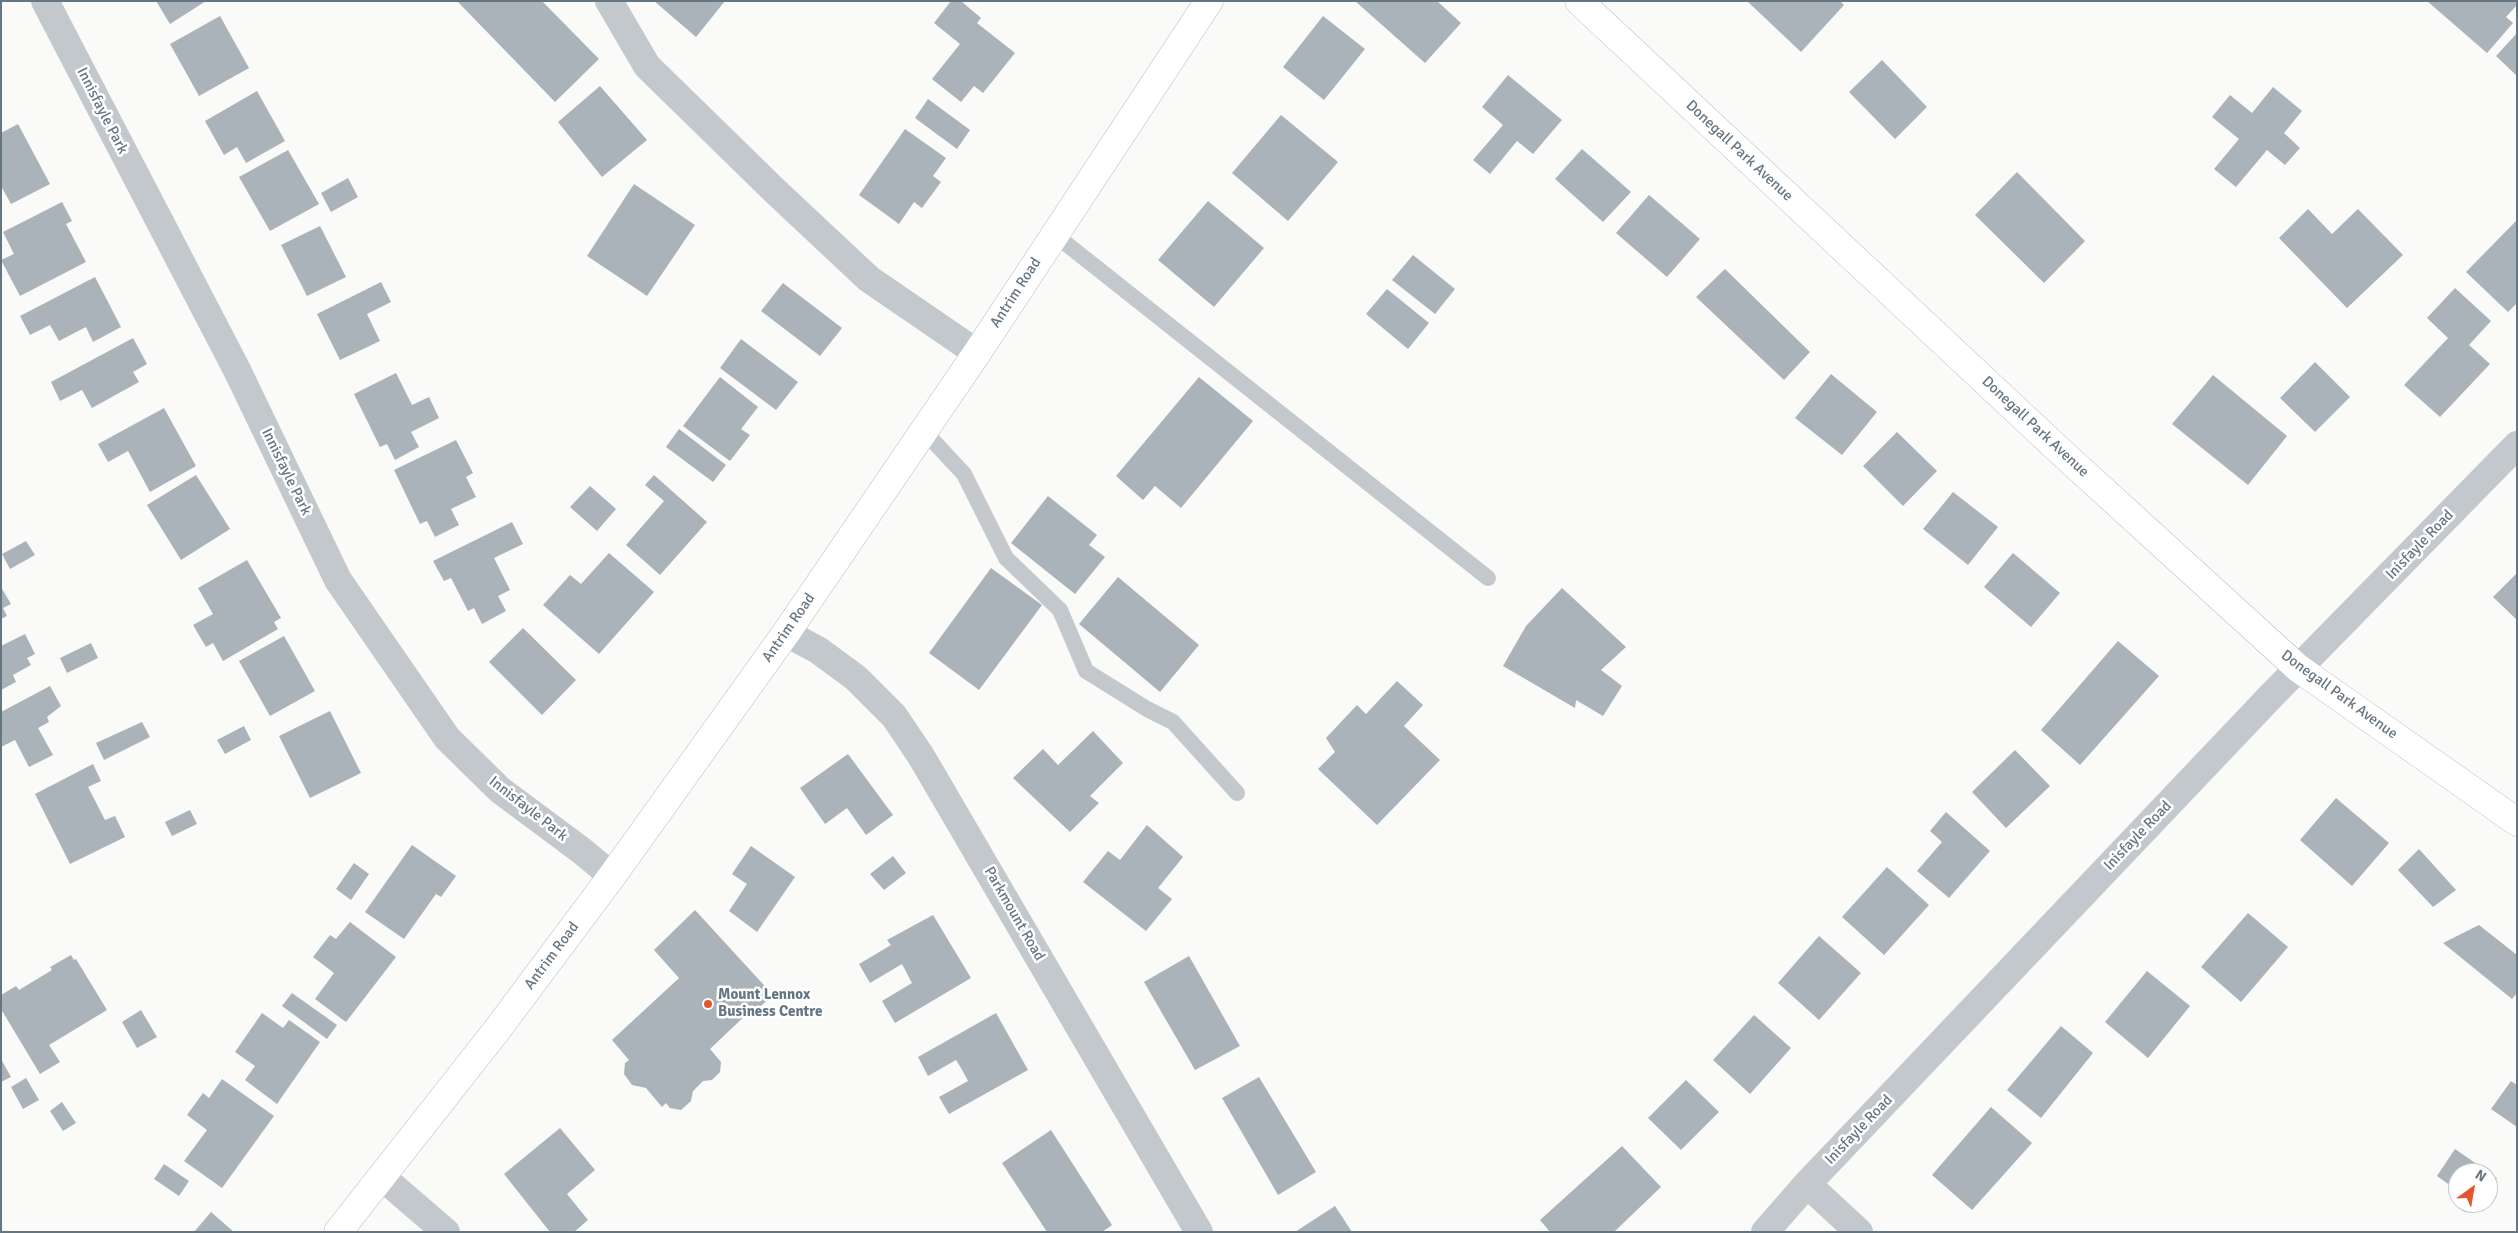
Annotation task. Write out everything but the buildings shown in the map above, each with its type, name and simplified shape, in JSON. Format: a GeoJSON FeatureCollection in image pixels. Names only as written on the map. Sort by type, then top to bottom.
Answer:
{"type":"FeatureCollection","features":[{"type":"Feature","properties":{"kind":"main road","name":"Antrim Road"},"geometry":{"type":"LineString","coordinates":[[338,1232],[497,1030],[612,876],[786,633],[977,353],[1209,1]]}},
{"type":"Feature","properties":{"kind":"main road","name":"Donegall Park Avenue"},"geometry":{"type":"LineString","coordinates":[[1579,1],[2061,452],[2298,668],[2517,822]]}},
{"type":"Feature","properties":{"kind":"street","name":"Innisfayle Park"},"geometry":{"type":"LineString","coordinates":[[45,1],[237,370],[338,580],[448,738],[500,790],[582,851],[612,876]]}},
{"type":"Feature","properties":{"kind":"street"},"geometry":{"type":"LineString","coordinates":[[609,1],[647,66],[775,191],[869,279],[977,353]]}},
{"type":"Feature","properties":{"kind":"street","name":"Inisfayle Road"},"geometry":{"type":"LineString","coordinates":[[1765,1232],[1807,1184],[2298,668],[2517,445]]}},
{"type":"Feature","properties":{"kind":"street","name":"Parkmount Road"},"geometry":{"type":"LineString","coordinates":[[786,633],[818,650],[856,678],[894,716],[931,773],[1199,1232]]}},
{"type":"Feature","properties":{"kind":"street"},"geometry":{"type":"LineString","coordinates":[[382,1178],[446,1232]]}},
{"type":"Feature","properties":{"kind":"street"},"geometry":{"type":"LineString","coordinates":[[1807,1184],[1859,1232]]}},
{"type":"Feature","properties":{"kind":"lane"},"geometry":{"type":"LineString","coordinates":[[1054,234],[1488,578]]}},
{"type":"Feature","properties":{"kind":"lane"},"geometry":{"type":"LineString","coordinates":[[923,430],[964,474],[1006,558],[1060,610],[1086,671],[1147,709],[1174,722],[1237,793]]}},
{"type":"Feature","properties":{"kind":"place","name":"Mount Lennox Business Centre"},"geometry":{"type":"Point","coordinates":[708,1004]}}]}
